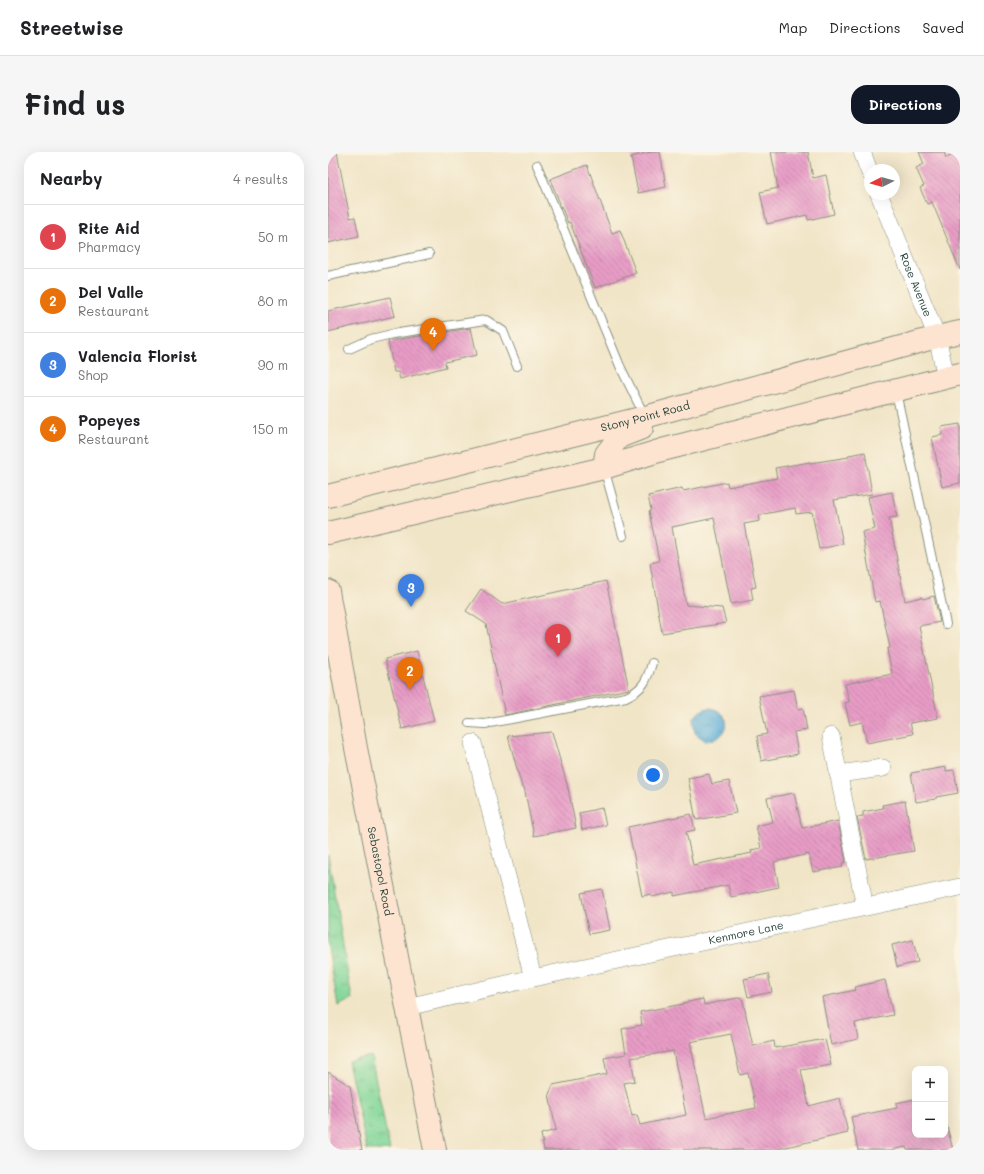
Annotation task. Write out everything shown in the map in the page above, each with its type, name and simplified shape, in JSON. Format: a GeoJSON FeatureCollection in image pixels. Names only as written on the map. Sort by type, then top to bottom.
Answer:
{"type":"FeatureCollection","features":[{"type":"Feature","properties":{"kind":"main road","name":"Stony Point Road"},"geometry":{"type":"LineString","coordinates":[[328,496],[645,417],[960,332]]}},
{"type":"Feature","properties":{"kind":"main road"},"geometry":{"type":"LineString","coordinates":[[328,533],[604,468],[662,450],[953,375]]}},
{"type":"Feature","properties":{"kind":"main road"},"geometry":{"type":"LineString","coordinates":[[604,468],[606,454],[619,437],[688,413],[696,403]]}},
{"type":"Feature","properties":{"kind":"main road","name":"Sebastopol Road"},"geometry":{"type":"LineString","coordinates":[[328,591],[354,742],[435,1150]]}},
{"type":"Feature","properties":{"kind":"street"},"geometry":{"type":"LineString","coordinates":[[862,152],[867,164]]}},
{"type":"Feature","properties":{"kind":"street","name":"Rose Avenue"},"geometry":{"type":"LineString","coordinates":[[881,200],[953,375]]}},
{"type":"Feature","properties":{"kind":"street"},"geometry":{"type":"LineString","coordinates":[[831,736],[865,907]]}},
{"type":"Feature","properties":{"kind":"street"},"geometry":{"type":"LineString","coordinates":[[473,743],[533,978]]}},
{"type":"Feature","properties":{"kind":"street"},"geometry":{"type":"LineString","coordinates":[[838,774],[883,768]]}},
{"type":"Feature","properties":{"kind":"street","name":"Kenmore Lane"},"geometry":{"type":"LineString","coordinates":[[407,1007],[533,978],[960,887]]}},
{"type":"Feature","properties":{"kind":"lane"},"geometry":{"type":"LineString","coordinates":[[536,165],[620,366],[645,417]]}},
{"type":"Feature","properties":{"kind":"lane"},"geometry":{"type":"LineString","coordinates":[[328,276],[429,254]]}},
{"type":"Feature","properties":{"kind":"lane"},"geometry":{"type":"LineString","coordinates":[[349,349],[370,339],[392,334],[486,320],[503,331],[517,366]]}},
{"type":"Feature","properties":{"kind":"lane"},"geometry":{"type":"LineString","coordinates":[[895,390],[946,624]]}},
{"type":"Feature","properties":{"kind":"lane"},"geometry":{"type":"LineString","coordinates":[[604,468],[624,536]]}},
{"type":"Feature","properties":{"kind":"lane"},"geometry":{"type":"LineString","coordinates":[[469,723],[485,724],[626,697],[634,693],[647,679],[652,663]]}},
{"type":"Feature","properties":{"kind":"green space"},"geometry":{"type":"Polygon","coordinates":[[[328,855],[352,999],[338,1006],[328,947],[328,855]]]}},
{"type":"Feature","properties":{"kind":"green space"},"geometry":{"type":"Polygon","coordinates":[[[371,1056],[390,1150],[367,1150],[348,1061],[371,1056]]]}},
{"type":"Feature","properties":{"kind":"water"},"geometry":{"type":"Polygon","coordinates":[[[710,708],[718,710],[723,715],[726,720],[726,725],[725,731],[721,736],[706,741],[695,733],[693,719],[700,711],[710,708]]]}},
{"type":"Feature","properties":{"kind":"building"},"geometry":{"type":"Polygon","coordinates":[[[328,152],[337,152],[350,218],[355,217],[359,236],[328,243],[328,152]]]}},
{"type":"Feature","properties":{"kind":"building"},"geometry":{"type":"Polygon","coordinates":[[[651,152],[660,152],[666,187],[638,193],[631,157],[651,152]]]}},
{"type":"Feature","properties":{"kind":"building"},"geometry":{"type":"Polygon","coordinates":[[[771,152],[808,152],[813,178],[826,175],[834,214],[808,220],[807,215],[767,224],[760,192],[778,188],[771,152]]]}},
{"type":"Feature","properties":{"kind":"building"},"geometry":{"type":"Polygon","coordinates":[[[919,152],[944,152],[946,158],[960,152],[960,270],[932,202],[927,204],[920,188],[924,186],[916,168],[924,164],[919,152]]]}},
{"type":"Feature","properties":{"kind":"building"},"geometry":{"type":"Polygon","coordinates":[[[587,165],[612,233],[620,230],[636,273],[595,288],[570,222],[568,223],[550,179],[587,165]]]}},
{"type":"Feature","properties":{"kind":"building"},"geometry":{"type":"Polygon","coordinates":[[[390,297],[395,316],[328,332],[328,311],[390,297]]]}},
{"type":"Feature","properties":{"kind":"building"},"geometry":{"type":"Polygon","coordinates":[[[471,328],[477,355],[445,362],[446,367],[400,379],[398,372],[394,372],[388,341],[471,328]]]}},
{"type":"Feature","properties":{"kind":"building"},"geometry":{"type":"Polygon","coordinates":[[[960,424],[960,483],[942,487],[932,437],[942,435],[941,427],[960,424]]]}},
{"type":"Feature","properties":{"kind":"building"},"geometry":{"type":"Polygon","coordinates":[[[865,452],[872,494],[834,500],[843,544],[819,549],[812,512],[796,514],[795,508],[759,515],[760,521],[744,524],[756,587],[751,588],[753,600],[731,604],[714,518],[672,527],[686,605],[722,608],[726,623],[662,633],[650,563],[659,561],[649,511],[651,510],[648,496],[682,488],[683,491],[727,482],[728,487],[777,478],[775,468],[849,457],[849,455],[865,452]]]}},
{"type":"Feature","properties":{"kind":"building"},"geometry":{"type":"Polygon","coordinates":[[[892,492],[897,517],[889,518],[905,601],[934,596],[940,622],[919,626],[938,718],[910,723],[913,734],[867,743],[862,722],[850,725],[845,703],[849,702],[845,684],[892,674],[887,649],[890,648],[880,601],[875,602],[862,532],[875,529],[868,497],[892,492]]]}},
{"type":"Feature","properties":{"kind":"building"},"geometry":{"type":"Polygon","coordinates":[[[606,581],[629,689],[505,715],[486,624],[466,611],[481,589],[502,604],[606,581]]]}},
{"type":"Feature","properties":{"kind":"building"},"geometry":{"type":"Polygon","coordinates":[[[417,651],[434,721],[402,729],[385,659],[417,651]]]}},
{"type":"Feature","properties":{"kind":"building"},"geometry":{"type":"Polygon","coordinates":[[[794,690],[798,709],[803,708],[807,730],[794,732],[798,754],[761,761],[757,736],[767,734],[759,696],[794,690]]]}},
{"type":"Feature","properties":{"kind":"building"},"geometry":{"type":"Polygon","coordinates":[[[552,732],[568,788],[576,828],[534,836],[524,787],[522,787],[508,736],[552,732]]]}},
{"type":"Feature","properties":{"kind":"building"},"geometry":{"type":"Polygon","coordinates":[[[946,767],[946,771],[954,770],[958,793],[936,797],[936,799],[916,802],[911,773],[946,767]]]}},
{"type":"Feature","properties":{"kind":"building"},"geometry":{"type":"Polygon","coordinates":[[[709,774],[712,784],[729,781],[736,813],[696,820],[688,778],[709,774]]]}},
{"type":"Feature","properties":{"kind":"building"},"geometry":{"type":"Polygon","coordinates":[[[794,793],[802,828],[838,821],[846,862],[842,863],[843,867],[813,872],[809,854],[774,862],[779,887],[731,897],[728,885],[674,896],[674,892],[652,897],[651,894],[642,896],[628,827],[691,814],[695,830],[686,832],[693,865],[752,853],[751,850],[761,848],[756,826],[773,822],[767,798],[794,793]]]}},
{"type":"Feature","properties":{"kind":"building"},"geometry":{"type":"Polygon","coordinates":[[[905,801],[914,851],[866,859],[857,817],[863,816],[863,812],[883,808],[882,805],[905,801]]]}},
{"type":"Feature","properties":{"kind":"building"},"geometry":{"type":"Polygon","coordinates":[[[602,808],[606,825],[582,830],[579,813],[602,808]]]}},
{"type":"Feature","properties":{"kind":"building"},"geometry":{"type":"Polygon","coordinates":[[[602,889],[610,930],[589,934],[581,893],[602,889]]]}},
{"type":"Feature","properties":{"kind":"building"},"geometry":{"type":"Polygon","coordinates":[[[913,940],[918,962],[897,967],[892,945],[913,940]]]}},
{"type":"Feature","properties":{"kind":"building"},"geometry":{"type":"Polygon","coordinates":[[[768,974],[772,992],[748,997],[744,979],[768,974]]]}},
{"type":"Feature","properties":{"kind":"building"},"geometry":{"type":"Polygon","coordinates":[[[885,980],[893,1015],[855,1023],[858,1039],[831,1045],[822,997],[856,990],[855,987],[885,980]]]}},
{"type":"Feature","properties":{"kind":"building"},"geometry":{"type":"Polygon","coordinates":[[[742,997],[753,1046],[774,1041],[775,1048],[825,1039],[831,1065],[801,1070],[809,1106],[840,1098],[848,1133],[773,1150],[544,1150],[541,1134],[556,1130],[549,1094],[553,1085],[607,1074],[604,1058],[626,1054],[622,1029],[642,1025],[640,1012],[703,999],[704,1005],[742,997]],[[731,1034],[690,1042],[706,1118],[756,1108],[748,1073],[740,1075],[731,1034]],[[673,1051],[631,1058],[635,1081],[624,1083],[632,1116],[637,1115],[640,1125],[686,1115],[673,1051]]]}},
{"type":"Feature","properties":{"kind":"building"},"geometry":{"type":"Polygon","coordinates":[[[328,1072],[350,1086],[362,1150],[328,1150],[328,1072]]]}},
{"type":"Feature","properties":{"kind":"building"},"geometry":{"type":"Polygon","coordinates":[[[912,1100],[912,1138],[948,1138],[948,1130],[953,1150],[907,1150],[906,1147],[890,1150],[858,1150],[851,1117],[897,1108],[896,1103],[912,1100]]]}},
{"type":"Feature","properties":{"kind":"place","name":"Popeyes"},"geometry":{"type":"Point","coordinates":[433,351]}},
{"type":"Feature","properties":{"kind":"place","name":"Valencia Florist"},"geometry":{"type":"Point","coordinates":[411,607]}},
{"type":"Feature","properties":{"kind":"place","name":"Rite Aid"},"geometry":{"type":"Point","coordinates":[558,657]}},
{"type":"Feature","properties":{"kind":"place","name":"Del Valle"},"geometry":{"type":"Point","coordinates":[410,690]}}]}
